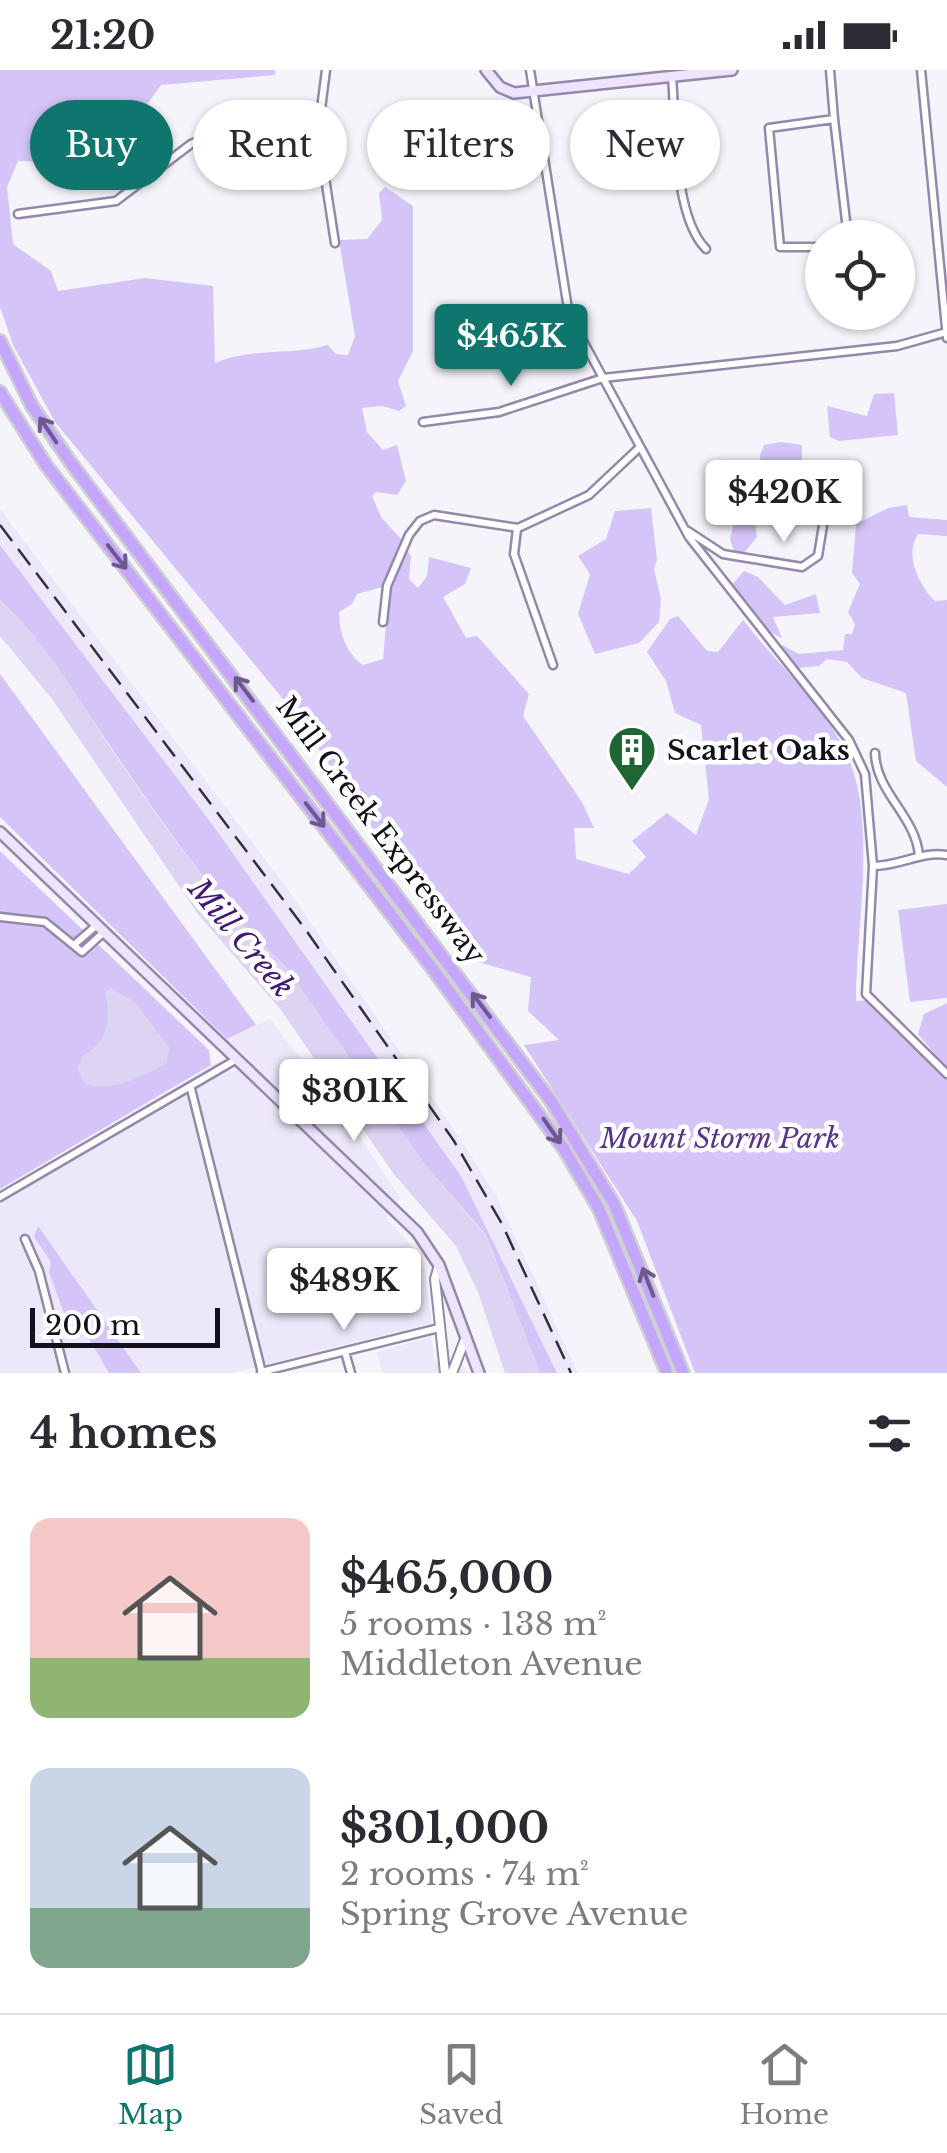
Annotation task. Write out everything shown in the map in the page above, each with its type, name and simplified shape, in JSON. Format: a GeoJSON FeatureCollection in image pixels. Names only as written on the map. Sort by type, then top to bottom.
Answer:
{"type":"FeatureCollection","features":[{"type":"Feature","properties":{"kind":"highway","name":"Mill Creek Expressway"},"geometry":{"type":"LineString","coordinates":[[0,340],[32,406],[64,454],[551,1101],[614,1204],[684,1373]]}},
{"type":"Feature","properties":{"kind":"highway","name":"Mill Creek Expressway"},"geometry":{"type":"LineString","coordinates":[[0,392],[46,465],[432,968],[564,1150],[599,1210],[666,1373]]}},
{"type":"Feature","properties":{"kind":"main road"},"geometry":{"type":"LineString","coordinates":[[486,70],[504,90],[533,91],[732,70]]}},
{"type":"Feature","properties":{"kind":"main road"},"geometry":{"type":"LineString","coordinates":[[0,832],[417,1232],[439,1265],[479,1373]]}},
{"type":"Feature","properties":{"kind":"street"},"geometry":{"type":"LineString","coordinates":[[322,100],[326,70]]}},
{"type":"Feature","properties":{"kind":"street"},"geometry":{"type":"LineString","coordinates":[[530,70],[566,307],[684,529],[849,740],[865,774],[873,866],[866,994],[947,1074]]}},
{"type":"Feature","properties":{"kind":"street"},"geometry":{"type":"LineString","coordinates":[[830,70],[846,220]]}},
{"type":"Feature","properties":{"kind":"street"},"geometry":{"type":"LineString","coordinates":[[423,422],[499,412],[603,378],[897,346],[947,334],[920,70]]}},
{"type":"Feature","properties":{"kind":"street"},"geometry":{"type":"LineString","coordinates":[[672,76],[685,210],[694,235],[706,249]]}},
{"type":"Feature","properties":{"kind":"street"},"geometry":{"type":"LineString","coordinates":[[805,247],[780,247],[767,135],[774,126],[834,119]]}},
{"type":"Feature","properties":{"kind":"street"},"geometry":{"type":"LineString","coordinates":[[18,214],[116,201],[193,146]]}},
{"type":"Feature","properties":{"kind":"street"},"geometry":{"type":"LineString","coordinates":[[327,190],[335,243]]}},
{"type":"Feature","properties":{"kind":"street"},"geometry":{"type":"LineString","coordinates":[[383,622],[386,587],[409,535],[427,516],[518,528],[589,495],[640,447]]}},
{"type":"Feature","properties":{"kind":"street"},"geometry":{"type":"LineString","coordinates":[[684,529],[722,554],[802,567],[818,556],[826,507],[842,481]]}},
{"type":"Feature","properties":{"kind":"street"},"geometry":{"type":"LineString","coordinates":[[518,528],[514,554],[553,665]]}},
{"type":"Feature","properties":{"kind":"street"},"geometry":{"type":"LineString","coordinates":[[874,753],[879,777],[916,838],[920,856]]}},
{"type":"Feature","properties":{"kind":"street"},"geometry":{"type":"LineString","coordinates":[[873,866],[947,855]]}},
{"type":"Feature","properties":{"kind":"street"},"geometry":{"type":"LineString","coordinates":[[0,918],[45,922],[82,952],[100,928]]}},
{"type":"Feature","properties":{"kind":"street"},"geometry":{"type":"LineString","coordinates":[[75,944],[100,928]]}},
{"type":"Feature","properties":{"kind":"street"},"geometry":{"type":"LineString","coordinates":[[0,1197],[192,1089],[237,1059]]}},
{"type":"Feature","properties":{"kind":"street"},"geometry":{"type":"LineString","coordinates":[[192,1089],[260,1373],[439,1328]]}},
{"type":"Feature","properties":{"kind":"street"},"geometry":{"type":"LineString","coordinates":[[26,1239],[40,1271],[65,1373]]}},
{"type":"Feature","properties":{"kind":"street"},"geometry":{"type":"LineString","coordinates":[[439,1265],[434,1279],[449,1373]]}},
{"type":"Feature","properties":{"kind":"street"},"geometry":{"type":"LineString","coordinates":[[449,1373],[466,1337]]}},
{"type":"Feature","properties":{"kind":"street"},"geometry":{"type":"LineString","coordinates":[[345,1352],[350,1373]]}},
{"type":"Feature","properties":{"kind":"shaded area"},"geometry":{"type":"Polygon","coordinates":[[[0,509],[286,887],[457,1134],[497,1197],[578,1373],[557,1373],[461,1176],[408,1099],[212,824],[0,545],[0,509]]]}},
{"type":"Feature","properties":{"kind":"shaded area"},"geometry":{"type":"Polygon","coordinates":[[[270,1019],[358,1134],[400,1198],[386,1218],[416,1250],[425,1269],[432,1323],[232,1373],[0,1373],[0,1191],[220,1061],[232,1073],[250,1060],[227,1039],[270,1019]]]}},
{"type":"Feature","properties":{"kind":"shaded area"},"geometry":{"type":"Polygon","coordinates":[[[431,1337],[435,1362],[459,1360],[468,1373],[382,1373],[377,1352],[431,1337]]]}},
{"type":"Feature","properties":{"kind":"green space","name":"Mount Storm Park"},"geometry":{"type":"Polygon","coordinates":[[[0,70],[275,70],[275,75],[161,85],[150,100],[30,100],[30,161],[18,161],[7,187],[13,244],[51,271],[58,291],[145,278],[213,286],[215,363],[243,355],[328,345],[336,354],[348,355],[355,336],[339,240],[367,239],[382,220],[382,190],[389,190],[413,206],[413,351],[398,381],[406,406],[399,411],[382,406],[362,408],[367,432],[383,450],[397,445],[406,481],[397,495],[376,492],[372,496],[381,517],[402,540],[386,586],[357,594],[352,604],[339,612],[342,635],[352,655],[363,665],[383,659],[389,591],[406,548],[411,556],[409,579],[418,588],[427,576],[429,557],[471,568],[465,584],[443,597],[466,638],[477,636],[529,694],[523,716],[582,802],[594,828],[574,828],[576,859],[629,874],[646,857],[632,841],[667,813],[696,835],[709,799],[701,725],[675,713],[666,681],[647,652],[670,619],[678,616],[707,651],[718,652],[743,620],[801,688],[841,742],[858,788],[863,880],[856,1001],[868,1000],[914,1037],[947,1074],[947,1373],[695,1373],[637,1221],[524,1045],[559,1040],[528,1011],[531,977],[460,957],[292,710],[55,422],[13,345],[0,307],[0,70]]]}},
{"type":"Feature","properties":{"kind":"green space"},"geometry":{"type":"Polygon","coordinates":[[[894,393],[898,435],[839,441],[830,437],[827,406],[867,416],[874,394],[894,393]]]}},
{"type":"Feature","properties":{"kind":"green space"},"geometry":{"type":"Polygon","coordinates":[[[764,445],[802,445],[802,467],[773,461],[771,467],[780,478],[770,507],[761,504],[754,515],[757,537],[744,553],[734,551],[730,539],[738,506],[750,500],[752,483],[762,479],[760,455],[764,445]]]}},
{"type":"Feature","properties":{"kind":"green space"},"geometry":{"type":"Polygon","coordinates":[[[907,505],[909,517],[947,520],[947,536],[918,534],[912,551],[924,587],[935,601],[947,600],[947,787],[916,761],[906,693],[862,678],[847,662],[827,659],[819,666],[797,668],[781,650],[782,645],[799,654],[843,650],[845,634],[852,634],[855,624],[848,612],[860,584],[852,573],[856,524],[888,508],[907,505]]]}},
{"type":"Feature","properties":{"kind":"green space"},"geometry":{"type":"Polygon","coordinates":[[[651,508],[657,559],[654,569],[661,599],[659,622],[639,643],[595,654],[578,614],[590,574],[578,556],[606,539],[615,511],[651,508]]]}},
{"type":"Feature","properties":{"kind":"green space"},"geometry":{"type":"Polygon","coordinates":[[[0,545],[212,824],[461,1176],[557,1373],[540,1373],[486,1235],[426,1166],[284,965],[232,911],[184,852],[53,661],[0,600],[0,545]]]}},
{"type":"Feature","properties":{"kind":"green space"},"geometry":{"type":"Polygon","coordinates":[[[744,571],[758,577],[785,605],[816,594],[820,613],[773,617],[782,638],[768,631],[730,587],[744,571]]]}},
{"type":"Feature","properties":{"kind":"green space"},"geometry":{"type":"Polygon","coordinates":[[[0,674],[256,1025],[227,1039],[0,817],[0,674]]]}},
{"type":"Feature","properties":{"kind":"green space"},"geometry":{"type":"Polygon","coordinates":[[[0,851],[209,1050],[211,1065],[0,1189],[0,851]]]}},
{"type":"Feature","properties":{"kind":"green space"},"geometry":{"type":"Polygon","coordinates":[[[947,904],[947,998],[910,1002],[898,910],[947,904]]]}},
{"type":"Feature","properties":{"kind":"green space"},"geometry":{"type":"Polygon","coordinates":[[[947,1003],[947,1069],[918,1034],[924,1014],[947,1003]]]}},
{"type":"Feature","properties":{"kind":"green space"},"geometry":{"type":"Polygon","coordinates":[[[38,1226],[141,1373],[109,1373],[77,1318],[64,1313],[49,1272],[51,1262],[34,1237],[38,1226]]]}},
{"type":"Feature","properties":{"kind":"water","name":"Mill Creek"},"geometry":{"type":"Polygon","coordinates":[[[0,600],[58,667],[189,858],[234,914],[284,965],[426,1166],[486,1236],[540,1373],[505,1373],[478,1292],[456,1246],[393,1173],[281,1010],[198,914],[52,699],[0,636],[0,600]]]}},
{"type":"Feature","properties":{"kind":"water"},"geometry":{"type":"Polygon","coordinates":[[[111,988],[135,1002],[169,1047],[167,1063],[128,1082],[85,1084],[77,1069],[82,1056],[103,1037],[108,1012],[105,992],[111,988]]]}},
{"type":"Feature","properties":{"kind":"railway"},"geometry":{"type":"LineString","coordinates":[[0,525],[303,926],[454,1141],[502,1224],[571,1373]]}},
{"type":"Feature","properties":{"kind":"place","name":"Scarlet Oaks"},"geometry":{"type":"Point","coordinates":[632,792]}}]}
